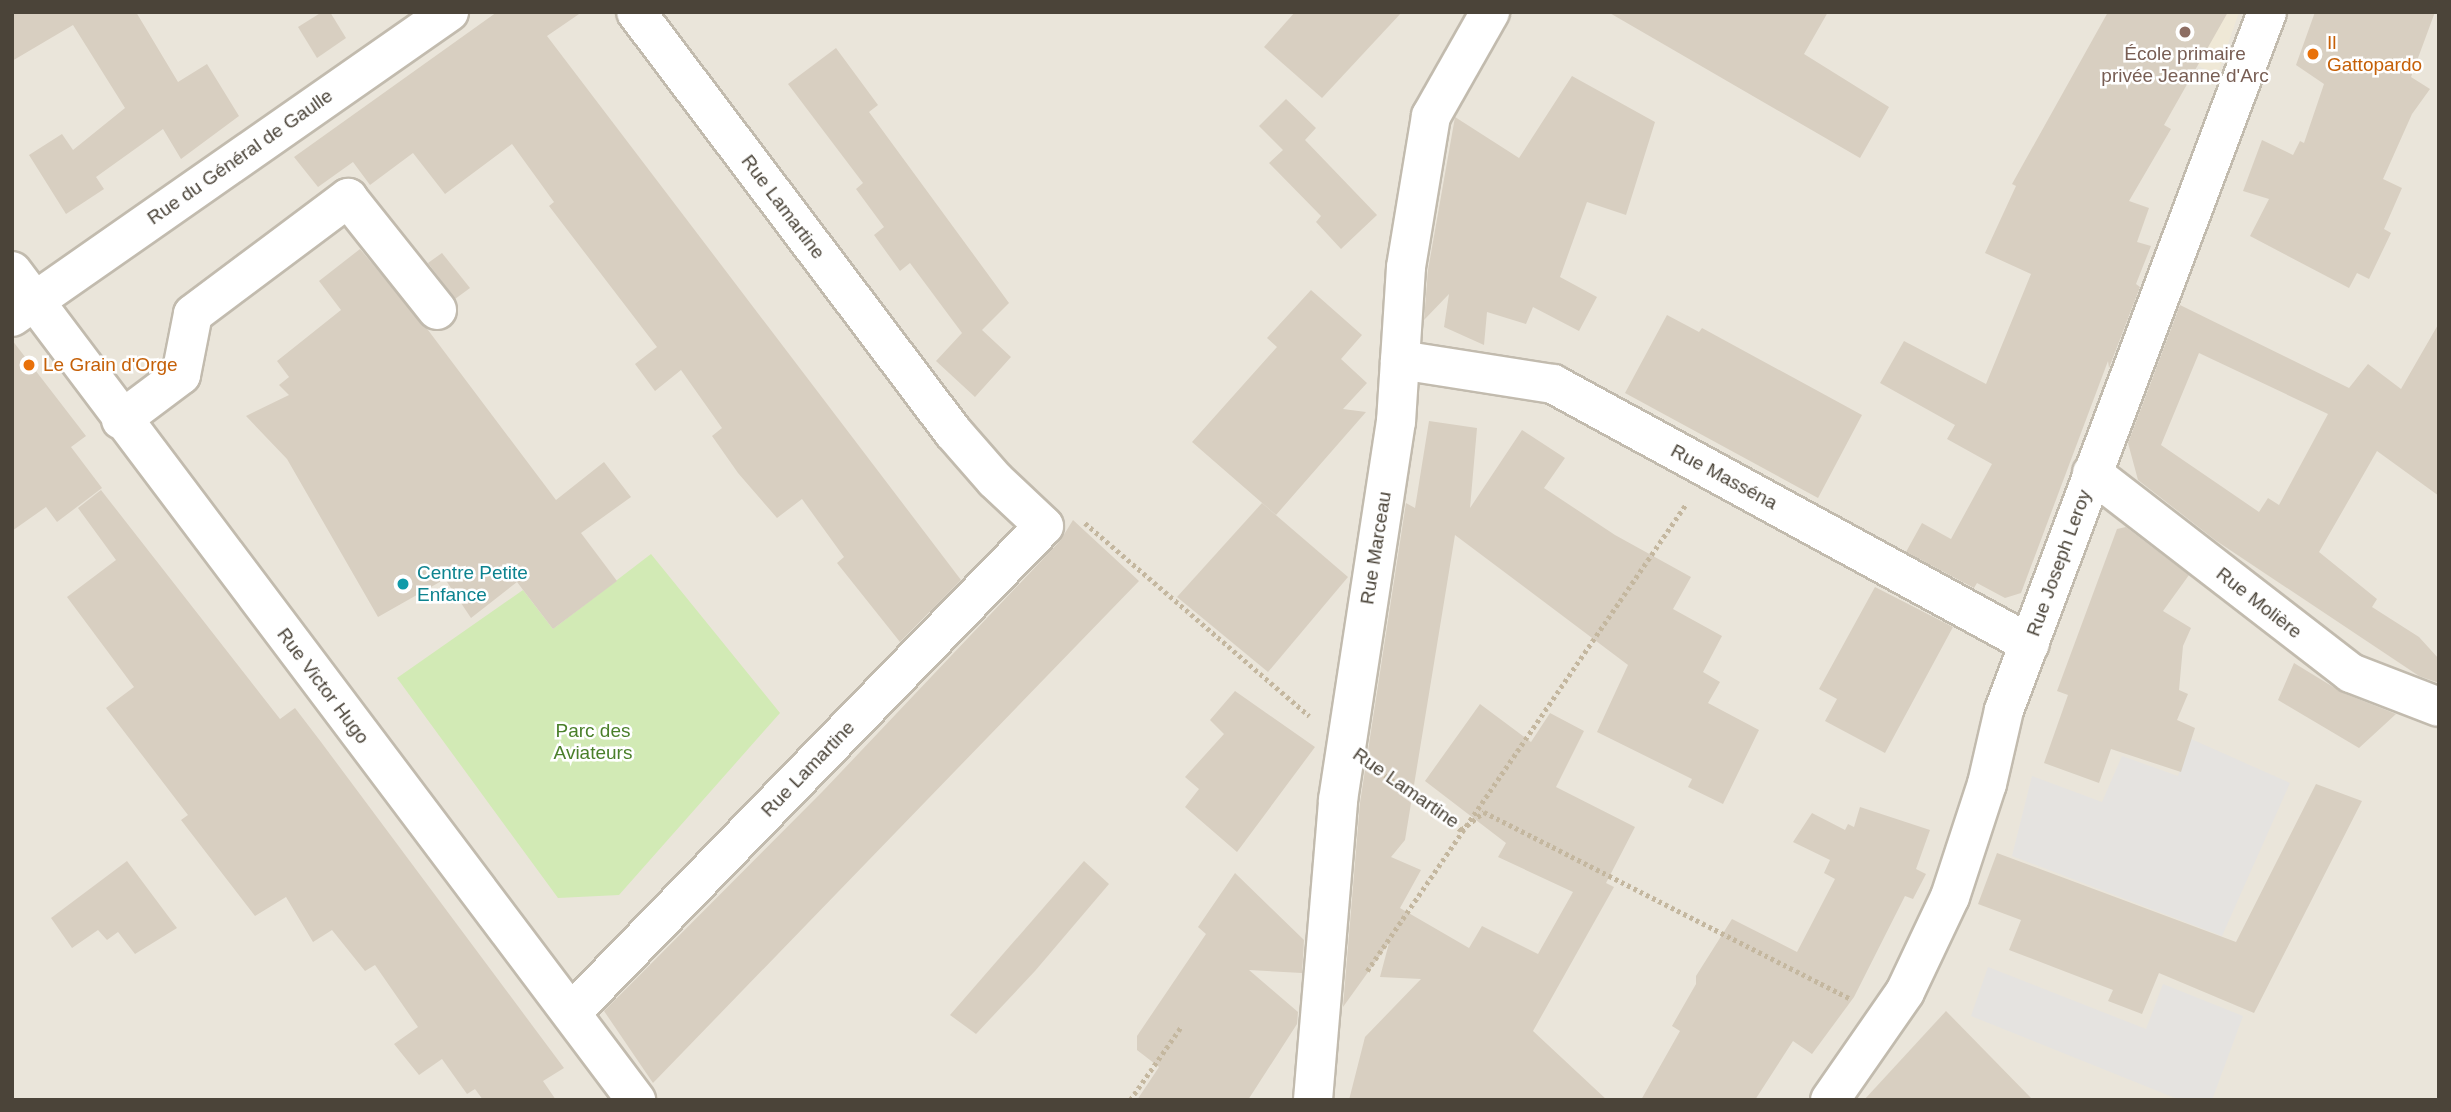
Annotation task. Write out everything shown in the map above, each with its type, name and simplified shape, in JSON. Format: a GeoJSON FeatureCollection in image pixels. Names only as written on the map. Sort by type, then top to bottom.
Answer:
{"type":"FeatureCollection","features":[{"type":"Feature","properties":{"kind":"street","name":"Rue du Général de Gaulle"},"geometry":{"type":"LineString","coordinates":[[19,297],[449,12]]}},
{"type":"Feature","properties":{"kind":"street","name":"Rue Lamartine"},"geometry":{"type":"LineString","coordinates":[[572,1012],[1044,526],[995,480],[953,432],[636,12]]}},
{"type":"Feature","properties":{"kind":"street","name":"Rue Marceau"},"geometry":{"type":"LineString","coordinates":[[1313,1100],[1345,746],[1396,422],[1406,267],[1431,116],[1490,12]]}},
{"type":"Feature","properties":{"kind":"street","name":"Rue Joseph Leroy"},"geometry":{"type":"LineString","coordinates":[[1830,1100],[1889,1018],[1927,952],[1950,897],[1987,784],[2004,710],[2267,12]]}},
{"type":"Feature","properties":{"kind":"street"},"geometry":{"type":"LineString","coordinates":[[121,420],[181,375],[193,314],[348,198],[437,310]]}},
{"type":"Feature","properties":{"kind":"street","name":"Rue Victor Hugo"},"geometry":{"type":"LineString","coordinates":[[19,297],[121,420],[572,1012],[636,1100]]}},
{"type":"Feature","properties":{"kind":"street","name":"Rue Masséna"},"geometry":{"type":"LineString","coordinates":[[1400,360],[1553,384],[2030,644]]}},
{"type":"Feature","properties":{"kind":"street","name":"Rue Molière"},"geometry":{"type":"LineString","coordinates":[[2092,473],[2351,674],[2439,707]]}},
{"type":"Feature","properties":{"kind":"path"},"geometry":{"type":"LineString","coordinates":[[1365,974],[1710,469]]}},
{"type":"Feature","properties":{"kind":"path","name":"Rue Lamartine"},"geometry":{"type":"LineString","coordinates":[[1044,526],[1072,510],[1345,746],[1461,830],[1484,813],[1889,1018]]}},
{"type":"Feature","properties":{"kind":"path"},"geometry":{"type":"LineString","coordinates":[[1130,1100],[1181,1027]]}},
{"type":"Feature","properties":{"kind":"shaded area"},"geometry":{"type":"Polygon","coordinates":[[[12,12],[2439,12],[2439,1100],[12,1100],[12,12]]]}},
{"type":"Feature","properties":{"kind":"shaded area","name":"École primaire privée Jeanne d'Arc"},"geometry":{"type":"Polygon","coordinates":[[[2102,12],[2239,12],[2217,76],[2102,12]]]}},
{"type":"Feature","properties":{"kind":"shaded area"},"geometry":{"type":"Polygon","coordinates":[[[2191,739],[2290,783],[2222,936],[2012,856],[2032,776],[2102,802],[2122,756],[2178,776],[2191,739]]]}},
{"type":"Feature","properties":{"kind":"shaded area"},"geometry":{"type":"Polygon","coordinates":[[[1988,967],[2146,1029],[2163,984],[2243,1016],[2212,1100],[2180,1100],[1971,1016],[1988,967]]]}},
{"type":"Feature","properties":{"kind":"green space","name":"Parc des Aviateurs"},"geometry":{"type":"Polygon","coordinates":[[[651,554],[780,713],[619,895],[558,898],[397,678],[523,590],[553,629],[651,554]]]}},
{"type":"Feature","properties":{"kind":"building"},"geometry":{"type":"Polygon","coordinates":[[[12,12],[136,12],[178,82],[207,64],[239,116],[181,159],[163,129],[96,177],[104,189],[66,214],[29,155],[62,134],[73,150],[125,108],[73,25],[12,61],[12,12]]]}},
{"type":"Feature","properties":{"kind":"building"},"geometry":{"type":"Polygon","coordinates":[[[322,12],[330,12],[346,38],[317,58],[298,27],[322,12]]]}},
{"type":"Feature","properties":{"kind":"building"},"geometry":{"type":"Polygon","coordinates":[[[497,12],[582,12],[547,36],[961,580],[900,642],[837,563],[844,557],[802,499],[777,518],[738,473],[712,436],[722,428],[681,370],[655,391],[635,364],[657,347],[549,206],[554,202],[512,144],[445,194],[413,153],[370,185],[353,162],[318,187],[294,157],[497,12]]]}},
{"type":"Feature","properties":{"kind":"building"},"geometry":{"type":"Polygon","coordinates":[[[1295,12],[1402,12],[1322,98],[1264,47],[1295,12]]]}},
{"type":"Feature","properties":{"kind":"building"},"geometry":{"type":"Polygon","coordinates":[[[1608,12],[1828,12],[1804,54],[1889,107],[1860,158],[1608,12]]]}},
{"type":"Feature","properties":{"kind":"building"},"geometry":{"type":"Polygon","coordinates":[[[2108,12],[2228,12],[2164,125],[2171,129],[2129,201],[2149,208],[2137,242],[2151,246],[2136,284],[2140,287],[2109,368],[2108,361],[2021,593],[2005,598],[1977,583],[1974,588],[1906,552],[1922,523],[1951,539],[1992,464],[1947,439],[1955,425],[1880,383],[1904,341],[1986,384],[2031,274],[1985,253],[2016,186],[2012,184],[2108,12]]]}},
{"type":"Feature","properties":{"kind":"building"},"geometry":{"type":"Polygon","coordinates":[[[2315,12],[2435,12],[2411,77],[2430,89],[2412,114],[2383,179],[2402,188],[2384,229],[2391,233],[2369,279],[2357,273],[2349,288],[2250,236],[2269,199],[2243,191],[2262,140],[2293,155],[2300,141],[2304,143],[2324,84],[2296,65],[2315,12]]]}},
{"type":"Feature","properties":{"kind":"building"},"geometry":{"type":"Polygon","coordinates":[[[836,48],[878,105],[869,112],[1009,303],[982,330],[1011,357],[975,397],[936,361],[962,333],[910,263],[900,271],[874,235],[884,227],[856,189],[863,183],[788,84],[836,48]]]}},
{"type":"Feature","properties":{"kind":"building"},"geometry":{"type":"Polygon","coordinates":[[[1572,76],[1655,122],[1626,215],[1587,202],[1560,277],[1597,297],[1579,331],[1533,307],[1526,324],[1487,312],[1484,345],[1444,327],[1449,294],[1424,320],[1428,270],[1455,117],[1519,158],[1572,76]]]}},
{"type":"Feature","properties":{"kind":"building"},"geometry":{"type":"Polygon","coordinates":[[[1286,99],[1316,128],[1305,140],[1377,215],[1341,249],[1316,222],[1321,216],[1269,163],[1283,150],[1259,126],[1286,99]]]}},
{"type":"Feature","properties":{"kind":"building"},"geometry":{"type":"Polygon","coordinates":[[[360,249],[428,330],[556,500],[604,462],[631,497],[581,533],[617,581],[553,629],[517,582],[471,618],[445,579],[378,617],[287,459],[246,416],[289,395],[279,385],[289,377],[277,361],[341,310],[319,281],[360,249]]]}},
{"type":"Feature","properties":{"kind":"building"},"geometry":{"type":"Polygon","coordinates":[[[442,253],[470,288],[455,299],[428,263],[442,253]]]}},
{"type":"Feature","properties":{"kind":"building"},"geometry":{"type":"Polygon","coordinates":[[[1311,290],[1362,335],[1341,359],[1367,383],[1343,409],[1366,412],[1276,515],[1192,442],[1277,347],[1267,338],[1311,290]]]}},
{"type":"Feature","properties":{"kind":"building"},"geometry":{"type":"Polygon","coordinates":[[[2180,305],[2349,388],[2368,364],[2401,389],[2439,323],[2439,496],[2377,451],[2319,552],[2377,599],[2372,607],[2419,637],[2439,659],[2439,683],[2419,676],[2215,540],[2138,480],[2128,443],[2180,305]],[[2199,353],[2161,445],[2259,512],[2268,498],[2279,505],[2328,414],[2199,353]]]}},
{"type":"Feature","properties":{"kind":"building"},"geometry":{"type":"Polygon","coordinates":[[[1667,315],[1699,332],[1702,328],[1862,415],[1818,498],[1625,393],[1667,315]]]}},
{"type":"Feature","properties":{"kind":"building"},"geometry":{"type":"Polygon","coordinates":[[[12,340],[86,436],[71,447],[102,488],[57,522],[46,507],[12,531],[12,340]]]}},
{"type":"Feature","properties":{"kind":"building"},"geometry":{"type":"Polygon","coordinates":[[[1429,421],[1477,428],[1470,508],[1522,430],[1565,458],[1544,488],[1615,535],[1691,577],[1673,609],[1722,636],[1703,672],[1720,682],[1708,703],[1759,730],[1723,804],[1688,787],[1692,779],[1597,732],[1628,665],[1455,535],[1405,840],[1391,857],[1421,870],[1400,908],[1469,948],[1482,926],[1538,954],[1573,892],[1498,857],[1506,843],[1425,781],[1480,704],[1531,742],[1550,713],[1584,731],[1556,787],[1635,827],[1606,883],[1614,887],[1533,1031],[1607,1100],[1349,1100],[1365,1037],[1421,979],[1380,977],[1389,943],[1343,1007],[1360,803],[1406,503],[1415,508],[1429,421]]]}},
{"type":"Feature","properties":{"kind":"building"},"geometry":{"type":"Polygon","coordinates":[[[101,490],[280,719],[295,708],[321,742],[564,1068],[543,1081],[556,1100],[483,1100],[475,1089],[467,1094],[442,1059],[419,1075],[394,1044],[418,1027],[375,965],[365,971],[332,930],[313,942],[286,897],[255,916],[181,820],[188,815],[106,708],[134,687],[67,597],[116,560],[78,508],[101,490]]]}},
{"type":"Feature","properties":{"kind":"building"},"geometry":{"type":"Polygon","coordinates":[[[1262,503],[1348,577],[1268,672],[1177,597],[1262,503]]]}},
{"type":"Feature","properties":{"kind":"building"},"geometry":{"type":"Polygon","coordinates":[[[1073,520],[1139,581],[653,1083],[604,1011],[823,791],[1060,541],[1073,520]]]}},
{"type":"Feature","properties":{"kind":"building"},"geometry":{"type":"Polygon","coordinates":[[[2126,527],[2189,575],[2163,611],[2191,628],[2183,646],[2179,690],[2188,694],[2177,720],[2195,728],[2181,772],[2111,749],[2099,783],[2044,763],[2068,695],[2057,691],[2117,529],[2126,527]]]}},
{"type":"Feature","properties":{"kind":"building"},"geometry":{"type":"Polygon","coordinates":[[[1875,587],[1953,627],[1885,753],[1825,721],[1837,699],[1819,689],[1875,587]]]}},
{"type":"Feature","properties":{"kind":"building"},"geometry":{"type":"Polygon","coordinates":[[[2294,663],[2343,693],[2396,714],[2359,748],[2278,700],[2294,663]]]}},
{"type":"Feature","properties":{"kind":"building"},"geometry":{"type":"Polygon","coordinates":[[[1235,691],[1315,747],[1237,852],[1185,807],[1199,789],[1185,777],[1224,734],[1210,720],[1235,691]]]}},
{"type":"Feature","properties":{"kind":"building"},"geometry":{"type":"Polygon","coordinates":[[[2316,784],[2362,801],[2254,1013],[2159,973],[2142,1014],[2108,1001],[2113,990],[2009,950],[2021,920],[1978,904],[1997,853],[2236,942],[2316,784]]]}},
{"type":"Feature","properties":{"kind":"building"},"geometry":{"type":"Polygon","coordinates":[[[1860,807],[1930,830],[1916,869],[1926,874],[1913,899],[1905,896],[1854,997],[1812,1054],[1793,1041],[1755,1100],[1641,1100],[1680,1031],[1672,1026],[1696,984],[1696,976],[1732,919],[1797,952],[1835,879],[1824,873],[1830,860],[1793,842],[1812,813],[1845,830],[1848,824],[1854,827],[1860,807]]]}},
{"type":"Feature","properties":{"kind":"building"},"geometry":{"type":"Polygon","coordinates":[[[127,861],[177,928],[135,954],[118,932],[107,940],[98,930],[72,948],[51,918],[127,861]]]}},
{"type":"Feature","properties":{"kind":"building"},"geometry":{"type":"Polygon","coordinates":[[[1084,861],[1109,884],[1035,971],[976,1034],[950,1015],[1084,861]]]}},
{"type":"Feature","properties":{"kind":"building"},"geometry":{"type":"Polygon","coordinates":[[[1235,873],[1304,940],[1302,973],[1249,970],[1298,1012],[1297,1024],[1248,1100],[1137,1100],[1159,1067],[1137,1050],[1137,1036],[1206,934],[1198,927],[1235,873]]]}},
{"type":"Feature","properties":{"kind":"building"},"geometry":{"type":"Polygon","coordinates":[[[1946,1011],[2033,1100],[1864,1100],[1946,1011]]]}},
{"type":"Feature","properties":{"kind":"place","name":"École primaire privée Jeanne d'Arc"},"geometry":{"type":"Point","coordinates":[2185,32]}},
{"type":"Feature","properties":{"kind":"place","name":"Il Gattopardo"},"geometry":{"type":"Point","coordinates":[2313,54]}},
{"type":"Feature","properties":{"kind":"place","name":"Le Grain d'Orge"},"geometry":{"type":"Point","coordinates":[29,365]}},
{"type":"Feature","properties":{"kind":"place","name":"Centre Petite Enfance"},"geometry":{"type":"Point","coordinates":[403,584]}}]}
